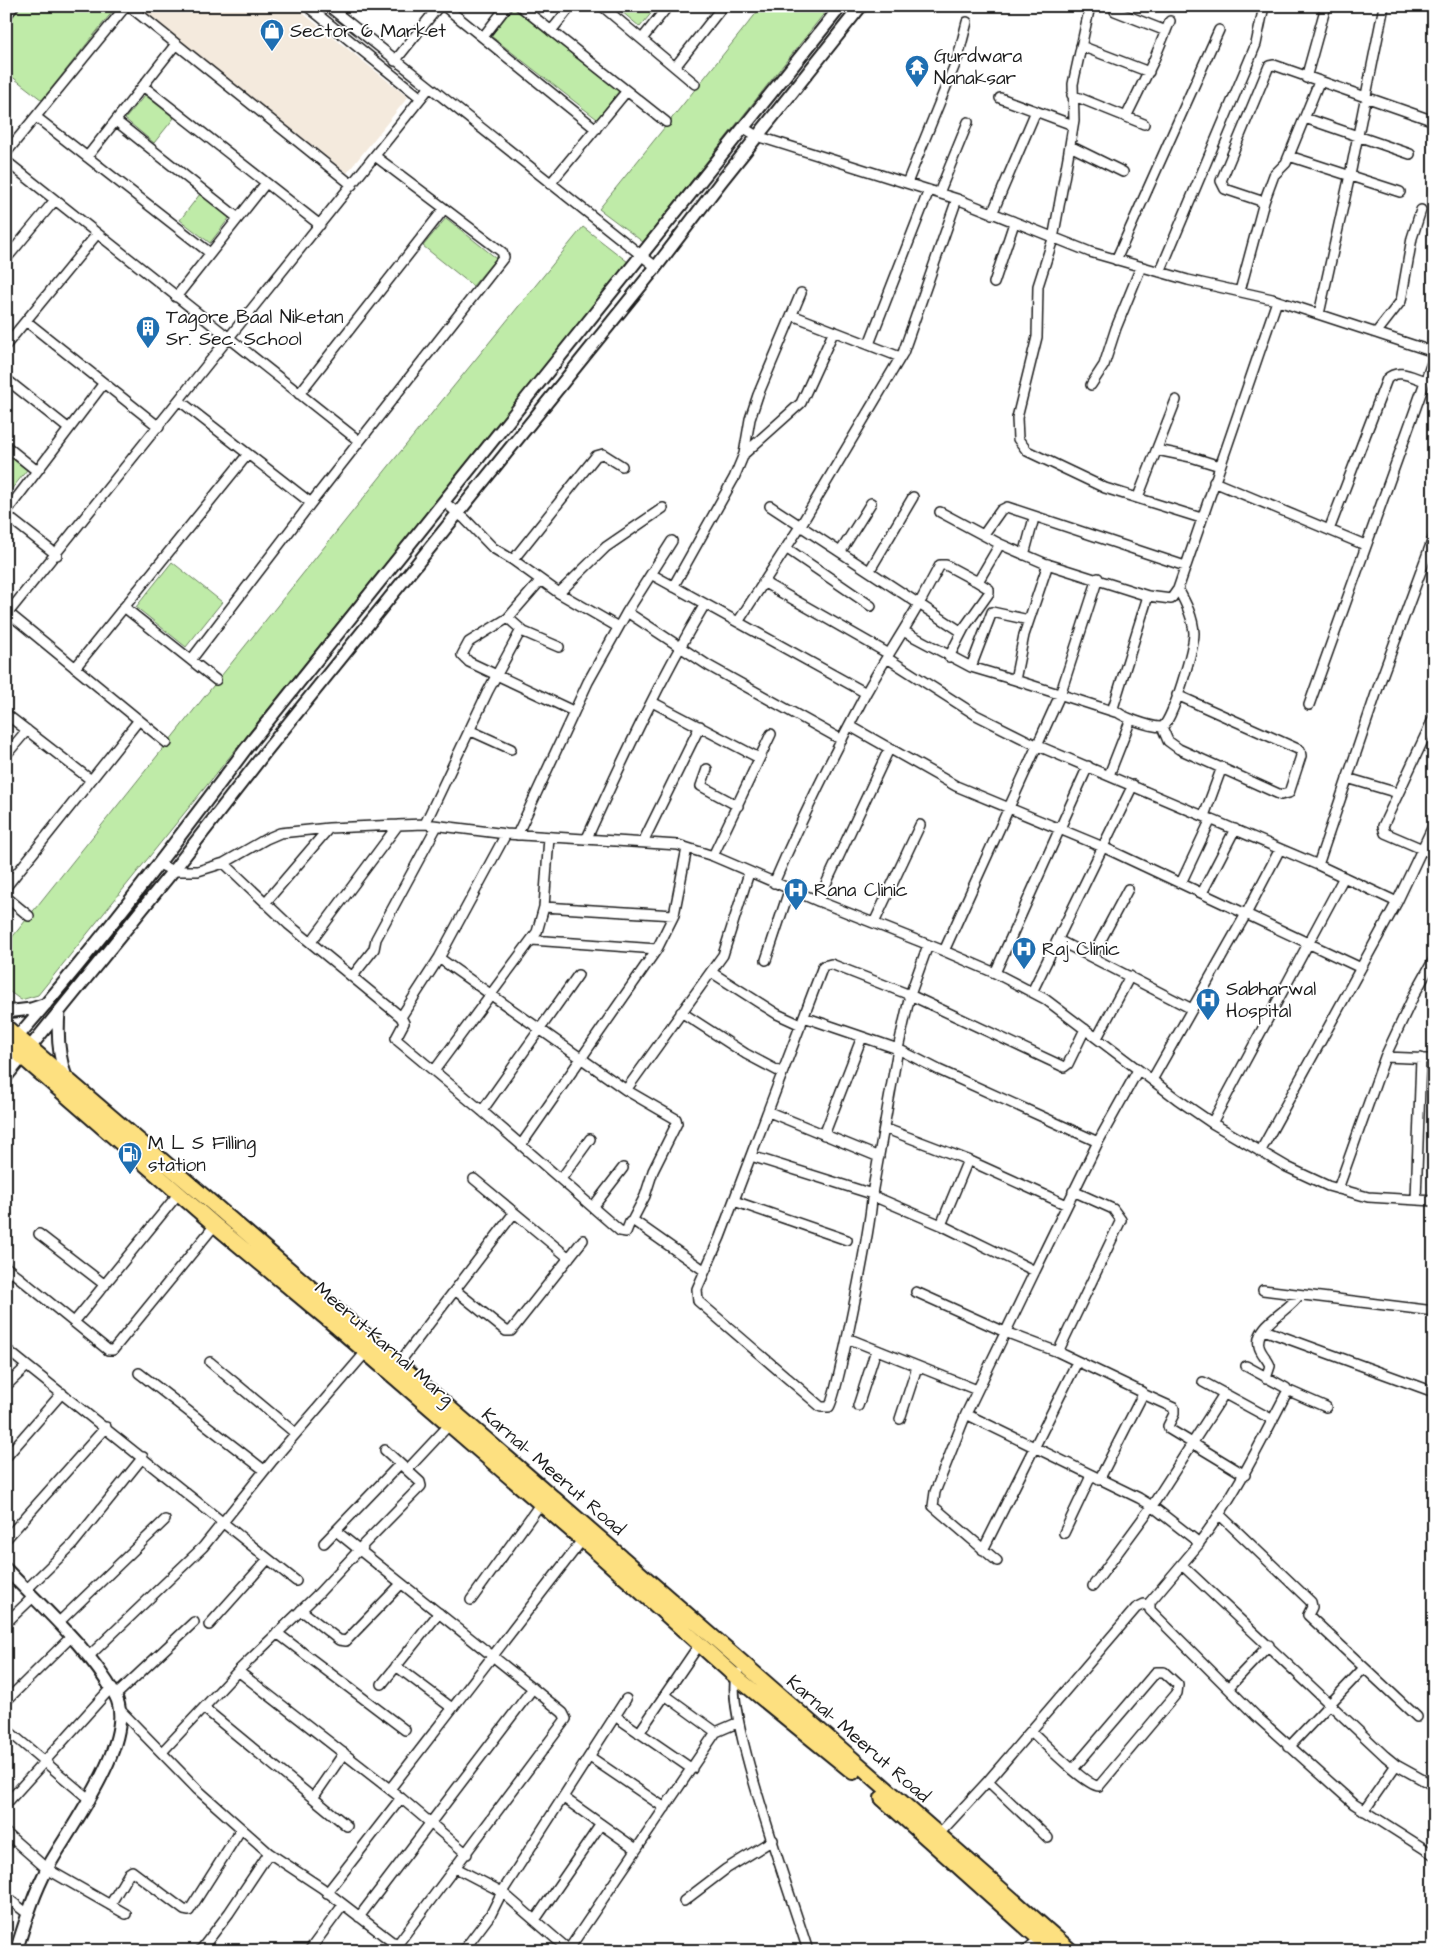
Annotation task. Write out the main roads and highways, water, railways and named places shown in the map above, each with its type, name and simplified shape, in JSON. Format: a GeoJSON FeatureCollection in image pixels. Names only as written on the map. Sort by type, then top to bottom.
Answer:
{"type":"FeatureCollection","features":[{"type":"Feature","properties":{"kind":"highway"},"geometry":{"type":"LineString","coordinates":[[6,1027],[10,1044]]}},
{"type":"Feature","properties":{"kind":"highway","name":"Meerut-Karnal Marg"},"geometry":{"type":"LineString","coordinates":[[10,1044],[27,1052],[215,1225],[450,1424],[583,1539],[699,1644],[852,1771],[1049,1943]]}},
{"type":"Feature","properties":{"kind":"highway","name":"Karnal- Meerut Road"},"geometry":{"type":"LineString","coordinates":[[27,1052],[66,1077],[746,1665],[938,1834],[1049,1943],[1070,1951]]}},
{"type":"Feature","properties":{"kind":"place","name":"Sector 6 Market"},"geometry":{"type":"Point","coordinates":[272,52]}},
{"type":"Feature","properties":{"kind":"place","name":"Gurdwara Nanaksar"},"geometry":{"type":"Point","coordinates":[917,88]}},
{"type":"Feature","properties":{"kind":"place","name":"Tagore Baal Niketan Sr. Sec. School"},"geometry":{"type":"Point","coordinates":[148,349]}},
{"type":"Feature","properties":{"kind":"place","name":"Rana Clinic"},"geometry":{"type":"Point","coordinates":[796,911]}},
{"type":"Feature","properties":{"kind":"place","name":"Raj Clinic"},"geometry":{"type":"Point","coordinates":[1024,970]}},
{"type":"Feature","properties":{"kind":"place","name":"Sabharwal Hospital"},"geometry":{"type":"Point","coordinates":[1208,1021]}},
{"type":"Feature","properties":{"kind":"place","name":"M L S Filling station"},"geometry":{"type":"Point","coordinates":[130,1175]}}]}
